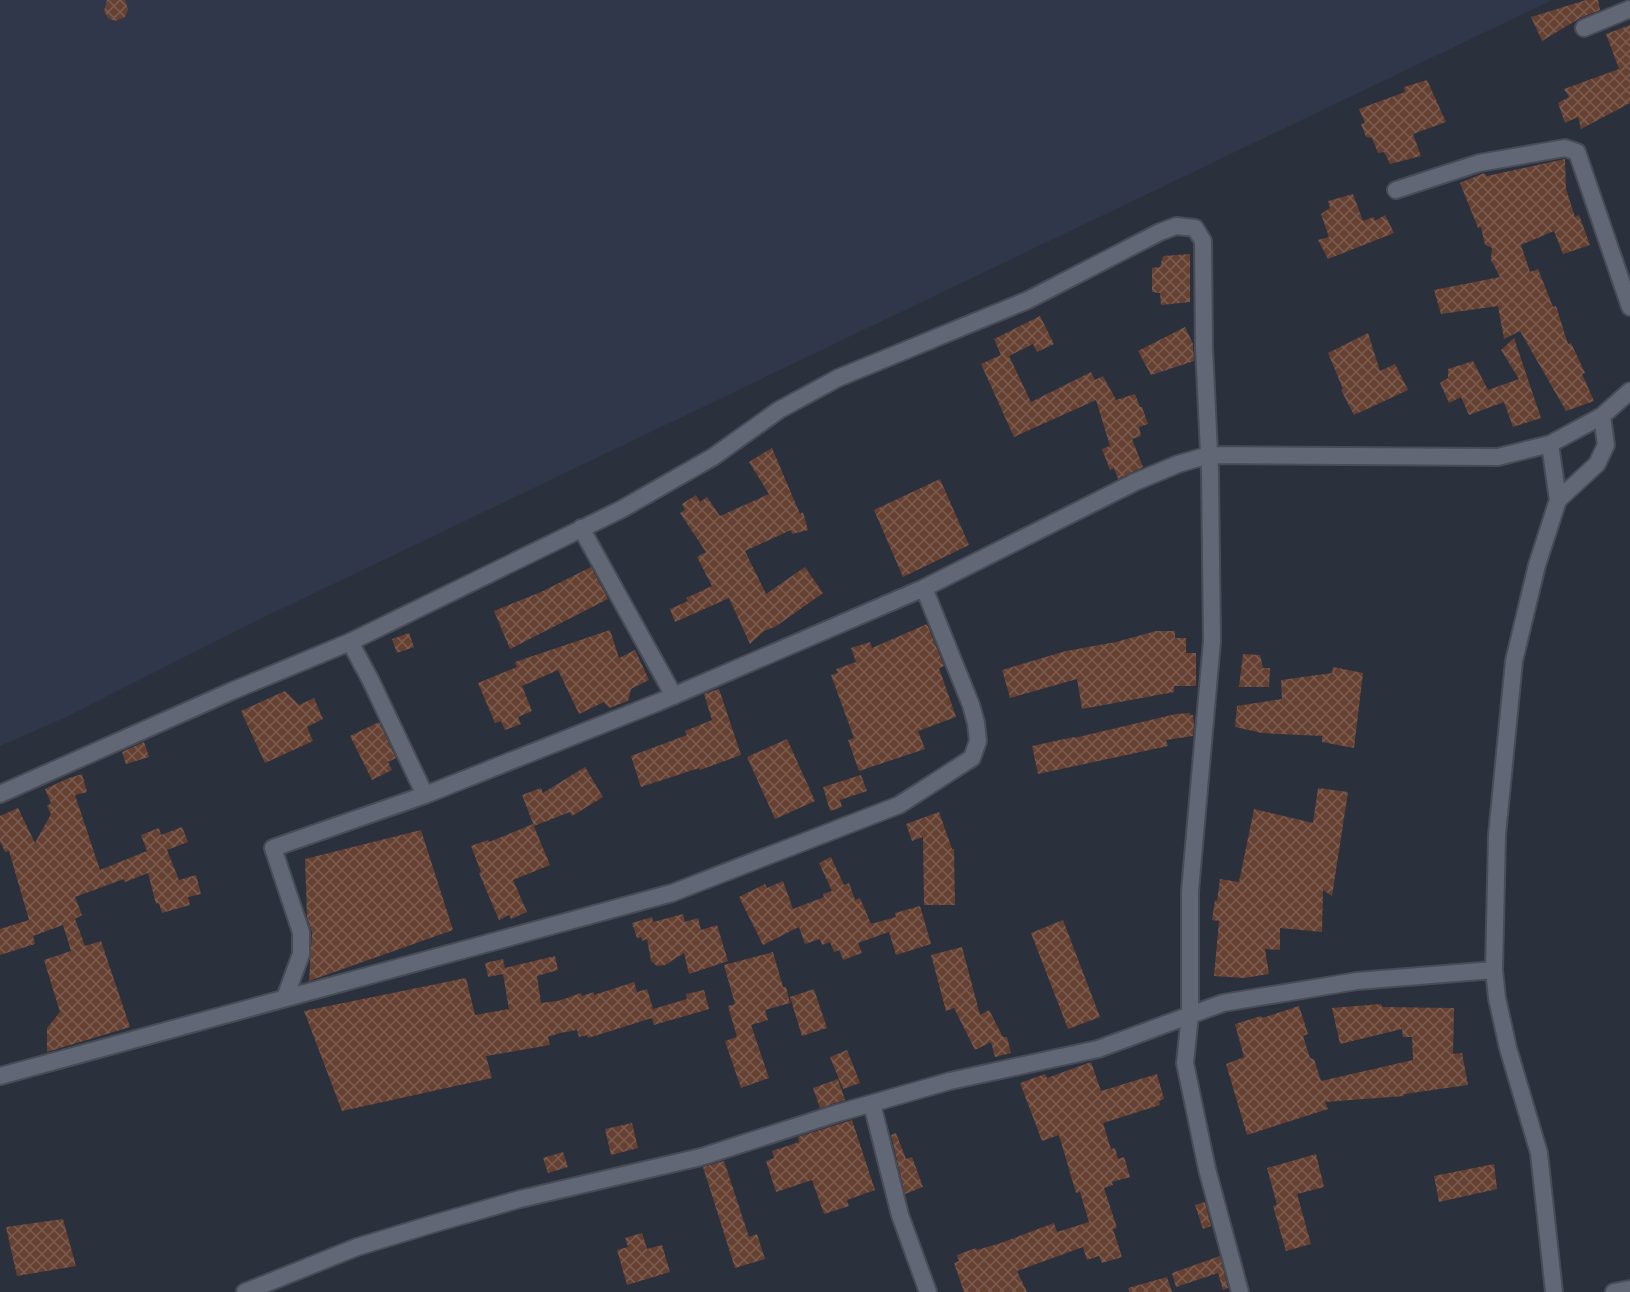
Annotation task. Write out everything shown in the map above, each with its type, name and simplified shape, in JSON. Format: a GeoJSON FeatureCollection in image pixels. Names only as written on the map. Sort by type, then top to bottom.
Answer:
{"type":"FeatureCollection","features":[{"type":"Feature","properties":{"kind":"street"},"geometry":{"type":"LineString","coordinates":[[1584,28],[1630,9]]}},
{"type":"Feature","properties":{"kind":"street"},"geometry":{"type":"LineString","coordinates":[[1396,190],[1479,163],[1565,148],[1577,152],[1630,307]]}},
{"type":"Feature","properties":{"kind":"street"},"geometry":{"type":"LineString","coordinates":[[0,794],[232,691],[350,642],[622,509],[712,458],[779,410],[838,378],[1028,300],[1176,226],[1195,228],[1203,241],[1212,641],[1190,891],[1190,1015],[1185,1063],[1207,1169],[1240,1292]]}},
{"type":"Feature","properties":{"kind":"street"},"geometry":{"type":"LineString","coordinates":[[285,998],[300,954],[301,932],[273,848],[425,795],[674,696],[924,588],[1135,482],[1178,464],[1209,455],[1498,457],[1550,444],[1602,416],[1630,391]]}},
{"type":"Feature","properties":{"kind":"street"},"geometry":{"type":"LineString","coordinates":[[1558,500],[1597,464],[1606,445],[1602,416]]}},
{"type":"Feature","properties":{"kind":"street"},"geometry":{"type":"LineString","coordinates":[[1550,444],[1558,500],[1537,565],[1514,661],[1497,835],[1494,970],[1497,998],[1508,1048],[1539,1153],[1554,1292]]}},
{"type":"Feature","properties":{"kind":"street"},"geometry":{"type":"LineString","coordinates":[[581,528],[674,696]]}},
{"type":"Feature","properties":{"kind":"street"},"geometry":{"type":"LineString","coordinates":[[0,1076],[478,947],[672,892],[899,805],[972,758],[978,741],[971,705],[924,588]]}},
{"type":"Feature","properties":{"kind":"street"},"geometry":{"type":"LineString","coordinates":[[350,642],[425,795]]}},
{"type":"Feature","properties":{"kind":"street"},"geometry":{"type":"LineString","coordinates":[[245,1292],[357,1246],[520,1199],[701,1157],[872,1104],[989,1071],[1098,1049],[1223,1003],[1347,983],[1494,970]]}},
{"type":"Feature","properties":{"kind":"street"},"geometry":{"type":"LineString","coordinates":[[872,1104],[900,1215],[928,1292]]}},
{"type":"Feature","properties":{"kind":"street"},"geometry":{"type":"LineString","coordinates":[[1614,1292],[1630,1288]]}},
{"type":"Feature","properties":{"kind":"shaded area"},"geometry":{"type":"Polygon","coordinates":[[[0,0],[1552,0],[250,624],[64,718],[0,746],[0,0]]]}},
{"type":"Feature","properties":{"kind":"building"},"geometry":{"type":"Polygon","coordinates":[[[107,0],[125,0],[128,10],[125,17],[115,21],[108,18],[104,11],[107,0]]]}},
{"type":"Feature","properties":{"kind":"building"},"geometry":{"type":"Polygon","coordinates":[[[1586,0],[1598,0],[1600,10],[1580,18],[1542,41],[1531,17],[1586,0]]]}},
{"type":"Feature","properties":{"kind":"building"},"geometry":{"type":"Polygon","coordinates":[[[1630,25],[1630,103],[1581,129],[1578,117],[1565,123],[1558,103],[1569,97],[1564,89],[1619,69],[1606,34],[1630,25]]]}},
{"type":"Feature","properties":{"kind":"building"},"geometry":{"type":"Polygon","coordinates":[[[1427,80],[1446,122],[1413,134],[1421,156],[1390,164],[1384,152],[1378,153],[1372,138],[1366,137],[1361,124],[1365,123],[1359,109],[1405,92],[1404,87],[1427,80]]]}},
{"type":"Feature","properties":{"kind":"building"},"geometry":{"type":"Polygon","coordinates":[[[1565,159],[1566,189],[1575,217],[1579,215],[1590,245],[1563,254],[1554,231],[1521,245],[1530,272],[1538,269],[1553,307],[1556,306],[1568,344],[1571,343],[1585,373],[1582,374],[1594,401],[1566,411],[1520,331],[1504,339],[1498,306],[1441,314],[1434,290],[1500,277],[1491,260],[1492,248],[1485,245],[1481,227],[1478,228],[1460,183],[1484,173],[1487,176],[1565,159]]]}},
{"type":"Feature","properties":{"kind":"building"},"geometry":{"type":"Polygon","coordinates":[[[1353,194],[1363,221],[1374,217],[1375,221],[1385,215],[1394,233],[1328,259],[1318,240],[1329,237],[1321,214],[1330,208],[1328,201],[1353,194]]]}},
{"type":"Feature","properties":{"kind":"building"},"geometry":{"type":"Polygon","coordinates":[[[1190,254],[1190,302],[1161,305],[1160,293],[1152,292],[1152,268],[1160,267],[1163,256],[1190,254]]]}},
{"type":"Feature","properties":{"kind":"building"},"geometry":{"type":"Polygon","coordinates":[[[1040,316],[1054,344],[1037,352],[1033,344],[1009,356],[1031,402],[1091,372],[1095,380],[1103,376],[1116,400],[1135,394],[1148,424],[1139,427],[1141,436],[1132,439],[1143,467],[1118,479],[1114,468],[1110,470],[1102,449],[1110,446],[1096,400],[1014,437],[981,364],[1001,355],[994,339],[1040,316]]]}},
{"type":"Feature","properties":{"kind":"building"},"geometry":{"type":"Polygon","coordinates":[[[1185,327],[1193,344],[1194,361],[1151,375],[1138,351],[1185,327]]]}},
{"type":"Feature","properties":{"kind":"building"},"geometry":{"type":"Polygon","coordinates":[[[1368,333],[1380,371],[1395,364],[1408,390],[1354,415],[1341,390],[1343,389],[1328,353],[1368,333]]]}},
{"type":"Feature","properties":{"kind":"building"},"geometry":{"type":"Polygon","coordinates":[[[1514,338],[1541,418],[1513,427],[1504,402],[1469,415],[1461,397],[1449,403],[1440,383],[1448,378],[1448,369],[1473,361],[1488,390],[1519,379],[1501,350],[1514,338]]]}},
{"type":"Feature","properties":{"kind":"building"},"geometry":{"type":"Polygon","coordinates":[[[772,448],[800,514],[803,512],[808,530],[792,534],[791,530],[745,551],[766,594],[805,567],[823,593],[775,627],[764,631],[750,644],[729,598],[675,622],[670,609],[688,601],[686,598],[712,586],[697,557],[706,552],[680,513],[685,510],[682,504],[696,495],[700,502],[707,497],[720,516],[769,494],[749,462],[772,448]]]}},
{"type":"Feature","properties":{"kind":"building"},"geometry":{"type":"Polygon","coordinates":[[[940,479],[969,545],[903,577],[874,510],[940,479]]]}},
{"type":"Feature","properties":{"kind":"building"},"geometry":{"type":"Polygon","coordinates":[[[591,567],[608,599],[510,649],[494,611],[541,592],[591,567]]]}},
{"type":"Feature","properties":{"kind":"building"},"geometry":{"type":"Polygon","coordinates":[[[927,624],[944,666],[939,668],[956,717],[918,731],[925,749],[859,771],[848,740],[854,738],[831,675],[838,673],[836,669],[856,662],[851,648],[870,642],[872,648],[927,624]]]}},
{"type":"Feature","properties":{"kind":"building"},"geometry":{"type":"Polygon","coordinates":[[[610,630],[619,658],[635,650],[649,680],[631,689],[628,701],[609,708],[604,702],[579,714],[558,670],[522,686],[532,711],[518,717],[521,724],[505,730],[501,721],[495,723],[478,683],[517,667],[515,662],[610,630]]]}},
{"type":"Feature","properties":{"kind":"building"},"geometry":{"type":"Polygon","coordinates":[[[1156,631],[1175,631],[1175,638],[1186,638],[1186,653],[1196,653],[1196,686],[1174,686],[1174,692],[1082,709],[1077,679],[1010,698],[1002,670],[1066,651],[1116,642],[1156,631]]]}},
{"type":"Feature","properties":{"kind":"building"},"geometry":{"type":"Polygon","coordinates":[[[409,633],[414,647],[397,653],[392,639],[409,633]]]}},
{"type":"Feature","properties":{"kind":"building"},"geometry":{"type":"Polygon","coordinates":[[[1243,654],[1260,655],[1263,668],[1270,668],[1269,687],[1239,687],[1243,654]]]}},
{"type":"Feature","properties":{"kind":"building"},"geometry":{"type":"Polygon","coordinates":[[[1333,667],[1363,673],[1354,748],[1322,742],[1322,736],[1262,733],[1235,727],[1237,706],[1282,699],[1281,680],[1332,673],[1333,667]]]}},
{"type":"Feature","properties":{"kind":"building"},"geometry":{"type":"Polygon","coordinates":[[[719,689],[741,755],[641,787],[631,756],[687,735],[685,731],[712,720],[704,694],[719,689]]]}},
{"type":"Feature","properties":{"kind":"building"},"geometry":{"type":"Polygon","coordinates":[[[285,691],[299,705],[314,698],[323,719],[307,727],[313,741],[265,763],[241,711],[285,691]]]}},
{"type":"Feature","properties":{"kind":"building"},"geometry":{"type":"Polygon","coordinates":[[[1190,713],[1193,715],[1193,736],[1166,740],[1168,746],[1038,774],[1032,746],[1176,714],[1190,713]]]}},
{"type":"Feature","properties":{"kind":"building"},"geometry":{"type":"Polygon","coordinates":[[[379,722],[396,758],[388,762],[392,770],[372,780],[350,736],[379,722]]]}},
{"type":"Feature","properties":{"kind":"building"},"geometry":{"type":"Polygon","coordinates":[[[787,739],[815,801],[775,819],[747,757],[787,739]]]}},
{"type":"Feature","properties":{"kind":"building"},"geometry":{"type":"Polygon","coordinates":[[[144,742],[149,757],[126,764],[122,752],[144,742]]]}},
{"type":"Feature","properties":{"kind":"building"},"geometry":{"type":"Polygon","coordinates":[[[585,767],[603,797],[572,816],[570,812],[534,826],[522,795],[541,788],[543,793],[585,767]]]}},
{"type":"Feature","properties":{"kind":"building"},"geometry":{"type":"Polygon","coordinates":[[[82,774],[87,792],[75,795],[100,870],[147,851],[141,835],[159,828],[161,835],[182,827],[188,842],[167,850],[179,880],[196,875],[201,894],[188,897],[190,905],[162,913],[159,903],[156,904],[148,873],[75,897],[82,915],[75,919],[85,946],[101,941],[130,1027],[47,1052],[47,1028],[60,1012],[44,960],[71,951],[63,925],[33,936],[35,944],[0,955],[0,929],[29,920],[9,851],[5,852],[0,841],[0,816],[18,808],[35,843],[51,814],[47,806],[51,803],[45,789],[82,774]]]}},
{"type":"Feature","properties":{"kind":"building"},"geometry":{"type":"Polygon","coordinates":[[[861,775],[867,791],[840,800],[842,807],[830,811],[823,787],[861,775]]]}},
{"type":"Feature","properties":{"kind":"building"},"geometry":{"type":"Polygon","coordinates":[[[1318,788],[1348,792],[1332,896],[1323,890],[1322,932],[1280,928],[1280,950],[1265,949],[1269,974],[1244,978],[1214,976],[1219,921],[1212,920],[1220,879],[1239,882],[1254,809],[1313,823],[1318,788]]]}},
{"type":"Feature","properties":{"kind":"building"},"geometry":{"type":"Polygon","coordinates":[[[939,812],[952,849],[954,849],[955,905],[924,905],[923,837],[912,841],[906,824],[939,812]]]}},
{"type":"Feature","properties":{"kind":"building"},"geometry":{"type":"Polygon","coordinates":[[[533,824],[550,865],[513,880],[527,912],[511,919],[509,915],[499,920],[479,873],[481,872],[471,846],[488,840],[489,842],[533,824]]]}},
{"type":"Feature","properties":{"kind":"building"},"geometry":{"type":"Polygon","coordinates":[[[421,830],[453,930],[309,981],[312,932],[307,917],[305,859],[421,830]]]}},
{"type":"Feature","properties":{"kind":"building"},"geometry":{"type":"Polygon","coordinates":[[[831,857],[844,885],[849,883],[855,900],[860,898],[871,924],[896,917],[895,913],[920,906],[931,944],[896,955],[889,932],[858,943],[862,953],[843,960],[839,950],[834,952],[830,942],[822,945],[820,939],[805,944],[799,927],[763,945],[739,897],[765,884],[767,888],[783,881],[793,909],[824,897],[823,894],[832,891],[819,863],[831,857]]]}},
{"type":"Feature","properties":{"kind":"building"},"geometry":{"type":"Polygon","coordinates":[[[683,914],[685,922],[698,918],[701,930],[717,925],[728,961],[689,974],[684,953],[665,965],[657,966],[651,961],[647,939],[642,941],[641,937],[637,938],[632,923],[652,917],[653,922],[683,914]]]}},
{"type":"Feature","properties":{"kind":"building"},"geometry":{"type":"Polygon","coordinates":[[[1063,920],[1100,1017],[1068,1029],[1031,933],[1063,920]]]}},
{"type":"Feature","properties":{"kind":"building"},"geometry":{"type":"Polygon","coordinates":[[[962,947],[980,1015],[989,1010],[1003,1037],[1007,1037],[1011,1053],[995,1057],[991,1042],[975,1050],[954,1008],[946,1011],[931,955],[962,947]]]}},
{"type":"Feature","properties":{"kind":"building"},"geometry":{"type":"Polygon","coordinates":[[[773,952],[790,1003],[765,1010],[768,1020],[751,1025],[769,1078],[741,1088],[725,1041],[737,1037],[728,1006],[735,1004],[724,965],[773,952]]]}},
{"type":"Feature","properties":{"kind":"building"},"geometry":{"type":"Polygon","coordinates":[[[555,956],[558,970],[537,976],[541,1003],[558,1001],[581,993],[582,996],[594,992],[594,995],[634,982],[637,992],[647,989],[653,1009],[687,999],[686,994],[704,990],[709,1009],[654,1025],[652,1018],[588,1038],[587,1035],[579,1037],[577,1030],[560,1033],[548,1037],[550,1045],[486,1056],[492,1078],[342,1111],[304,1011],[466,978],[475,1015],[509,1009],[503,974],[488,977],[485,963],[503,959],[505,968],[555,956]]]}},
{"type":"Feature","properties":{"kind":"building"},"geometry":{"type":"Polygon","coordinates":[[[814,989],[827,1028],[802,1036],[790,997],[814,989]]]}},
{"type":"Feature","properties":{"kind":"building"},"geometry":{"type":"Polygon","coordinates":[[[1381,1004],[1382,1007],[1454,1008],[1453,1054],[1462,1053],[1468,1085],[1404,1094],[1404,1096],[1325,1102],[1328,1109],[1247,1135],[1226,1064],[1244,1057],[1235,1024],[1299,1006],[1308,1034],[1303,1036],[1321,1081],[1413,1060],[1412,1037],[1403,1037],[1402,1029],[1340,1044],[1332,1008],[1381,1004]]]}},
{"type":"Feature","properties":{"kind":"building"},"geometry":{"type":"Polygon","coordinates":[[[847,1050],[860,1083],[843,1089],[830,1057],[847,1050]]]}},
{"type":"Feature","properties":{"kind":"building"},"geometry":{"type":"Polygon","coordinates":[[[1091,1062],[1101,1091],[1157,1074],[1164,1099],[1159,1101],[1160,1105],[1103,1123],[1111,1149],[1115,1148],[1118,1159],[1124,1157],[1130,1177],[1112,1182],[1113,1185],[1104,1188],[1117,1228],[1113,1229],[1122,1257],[1102,1263],[1099,1256],[1087,1260],[1083,1247],[1017,1271],[1027,1292],[964,1292],[954,1263],[959,1261],[957,1255],[1001,1243],[1054,1223],[1057,1232],[1089,1222],[1080,1192],[1076,1193],[1059,1135],[1042,1141],[1020,1083],[1045,1074],[1047,1078],[1091,1062]]]}},
{"type":"Feature","properties":{"kind":"building"},"geometry":{"type":"Polygon","coordinates":[[[838,1079],[845,1100],[820,1108],[813,1088],[838,1079]]]}},
{"type":"Feature","properties":{"kind":"building"},"geometry":{"type":"Polygon","coordinates":[[[852,1120],[875,1190],[847,1200],[849,1206],[824,1214],[812,1180],[776,1192],[766,1161],[774,1158],[772,1151],[799,1142],[798,1137],[852,1120]]]}},
{"type":"Feature","properties":{"kind":"building"},"geometry":{"type":"Polygon","coordinates":[[[632,1123],[638,1148],[611,1155],[605,1129],[632,1123]]]}},
{"type":"Feature","properties":{"kind":"building"},"geometry":{"type":"Polygon","coordinates":[[[896,1133],[906,1159],[912,1157],[923,1187],[905,1194],[891,1135],[896,1133]]]}},
{"type":"Feature","properties":{"kind":"building"},"geometry":{"type":"Polygon","coordinates":[[[563,1152],[568,1167],[548,1173],[543,1158],[563,1152]]]}},
{"type":"Feature","properties":{"kind":"building"},"geometry":{"type":"Polygon","coordinates":[[[1316,1154],[1324,1187],[1297,1194],[1311,1244],[1286,1251],[1273,1206],[1277,1205],[1267,1168],[1316,1154]]]}},
{"type":"Feature","properties":{"kind":"building"},"geometry":{"type":"Polygon","coordinates":[[[724,1161],[749,1237],[757,1234],[765,1259],[735,1268],[703,1167],[724,1161]]]}},
{"type":"Feature","properties":{"kind":"building"},"geometry":{"type":"Polygon","coordinates":[[[1494,1164],[1497,1189],[1439,1202],[1434,1176],[1494,1164]]]}},
{"type":"Feature","properties":{"kind":"building"},"geometry":{"type":"Polygon","coordinates":[[[1205,1202],[1211,1226],[1203,1229],[1195,1205],[1205,1202]]]}},
{"type":"Feature","properties":{"kind":"building"},"geometry":{"type":"Polygon","coordinates":[[[63,1219],[76,1266],[17,1276],[6,1227],[63,1219]]]}},
{"type":"Feature","properties":{"kind":"building"},"geometry":{"type":"Polygon","coordinates":[[[642,1233],[647,1249],[662,1245],[670,1272],[627,1285],[617,1250],[628,1247],[625,1238],[642,1233]]]}},
{"type":"Feature","properties":{"kind":"building"},"geometry":{"type":"Polygon","coordinates":[[[1220,1256],[1228,1288],[1223,1290],[1218,1273],[1176,1287],[1172,1273],[1220,1256]]]}},
{"type":"Feature","properties":{"kind":"building"},"geometry":{"type":"Polygon","coordinates":[[[1167,1277],[1172,1292],[1129,1292],[1128,1288],[1167,1277]]]}}]}
